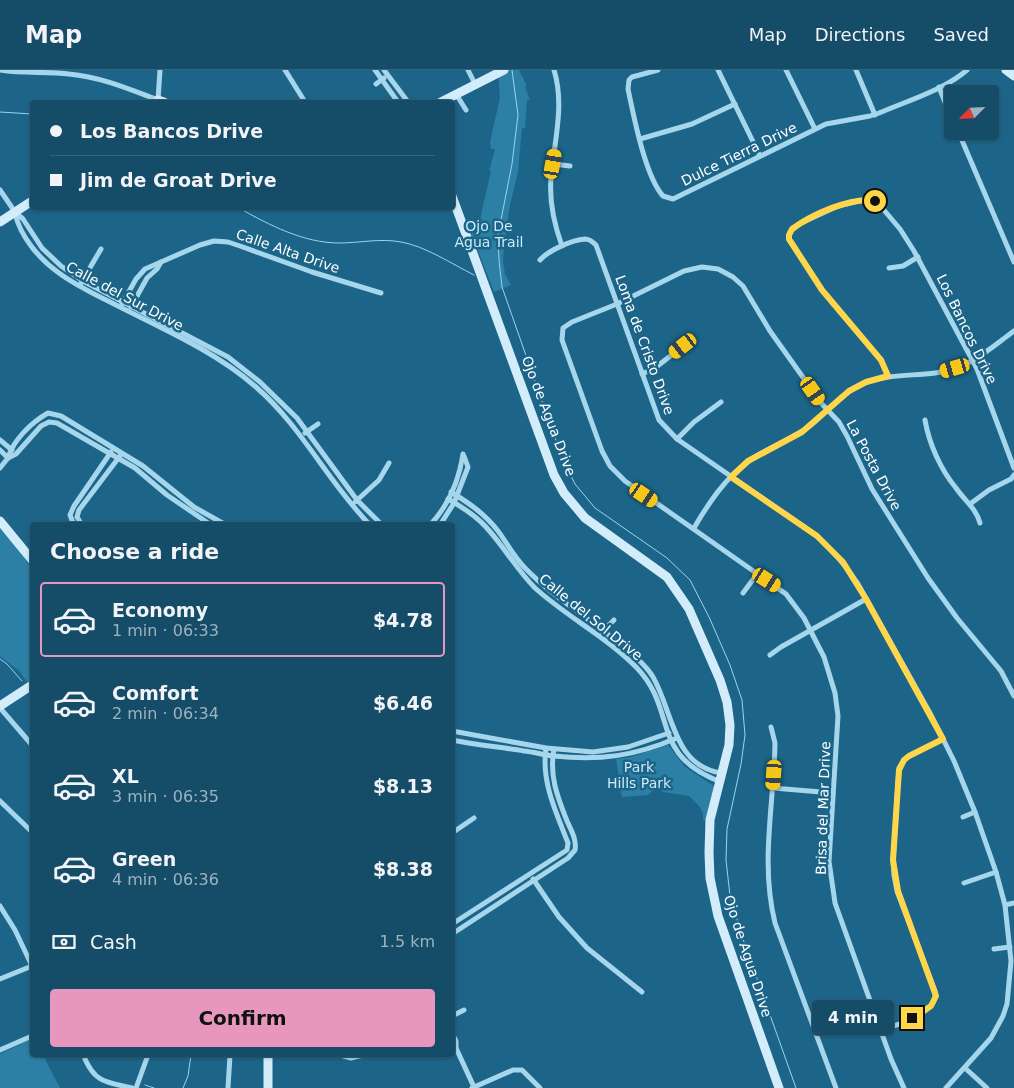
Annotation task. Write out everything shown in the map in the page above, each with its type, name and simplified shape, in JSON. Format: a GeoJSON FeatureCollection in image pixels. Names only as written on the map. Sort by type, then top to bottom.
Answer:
{"type":"FeatureCollection","features":[{"type":"Feature","properties":{"kind":"street"},"geometry":{"type":"LineString","coordinates":[[0,70],[44,71],[100,79],[155,100]]}},
{"type":"Feature","properties":{"kind":"street"},"geometry":{"type":"LineString","coordinates":[[160,70],[160,100]]}},
{"type":"Feature","properties":{"kind":"street"},"geometry":{"type":"LineString","coordinates":[[285,70],[304,100]]}},
{"type":"Feature","properties":{"kind":"street"},"geometry":{"type":"LineString","coordinates":[[374,70],[397,100]]}},
{"type":"Feature","properties":{"kind":"street"},"geometry":{"type":"LineString","coordinates":[[384,70],[407,100]]}},
{"type":"Feature","properties":{"kind":"street"},"geometry":{"type":"LineString","coordinates":[[468,70],[475,84]]}},
{"type":"Feature","properties":{"kind":"street"},"geometry":{"type":"LineString","coordinates":[[445,100],[504,70]]}},
{"type":"Feature","properties":{"kind":"street"},"geometry":{"type":"LineString","coordinates":[[554,70],[558,94],[558,123],[551,178],[551,202],[562,246]]}},
{"type":"Feature","properties":{"kind":"street","name":"Dulce Tierra Drive"},"geometry":{"type":"LineString","coordinates":[[658,70],[636,75],[630,80],[628,89],[640,139],[657,186],[663,196],[668,199],[675,198],[815,129],[838,121],[857,119],[875,114],[956,79],[967,70]]}},
{"type":"Feature","properties":{"kind":"street"},"geometry":{"type":"LineString","coordinates":[[718,70],[760,156]]}},
{"type":"Feature","properties":{"kind":"street"},"geometry":{"type":"LineString","coordinates":[[786,70],[815,129]]}},
{"type":"Feature","properties":{"kind":"street"},"geometry":{"type":"LineString","coordinates":[[856,70],[875,114]]}},
{"type":"Feature","properties":{"kind":"street"},"geometry":{"type":"LineString","coordinates":[[1006,70],[1014,76]]}},
{"type":"Feature","properties":{"kind":"street"},"geometry":{"type":"LineString","coordinates":[[376,84],[388,75]]}},
{"type":"Feature","properties":{"kind":"street"},"geometry":{"type":"LineString","coordinates":[[938,87],[944,101]]}},
{"type":"Feature","properties":{"kind":"street"},"geometry":{"type":"LineString","coordinates":[[456,94],[466,110]]}},
{"type":"Feature","properties":{"kind":"street"},"geometry":{"type":"LineString","coordinates":[[640,139],[692,124],[734,104]]}},
{"type":"Feature","properties":{"kind":"street"},"geometry":{"type":"LineString","coordinates":[[962,140],[1014,262]]}},
{"type":"Feature","properties":{"kind":"street"},"geometry":{"type":"LineString","coordinates":[[553,164],[570,166]]}},
{"type":"Feature","properties":{"kind":"street","name":"Calle del Sur Drive"},"geometry":{"type":"LineString","coordinates":[[0,190],[15,212],[23,219],[34,238],[50,256],[83,281],[228,357],[260,382],[297,418],[357,500],[379,522]]}},
{"type":"Feature","properties":{"kind":"street","name":"Los Bancos Drive"},"geometry":{"type":"LineString","coordinates":[[888,376],[881,360],[835,307],[813,278],[791,244],[789,235],[792,229],[799,224],[829,210],[870,200],[878,202],[900,229],[918,257],[973,361],[1014,468]]}},
{"type":"Feature","properties":{"kind":"street"},"geometry":{"type":"LineString","coordinates":[[0,222],[30,202]]}},
{"type":"Feature","properties":{"kind":"street","name":"Ojo de Agua Drive"},"geometry":{"type":"LineString","coordinates":[[455,204],[554,475],[574,506],[585,518],[667,577],[689,609],[720,680],[727,702],[730,725],[729,745],[710,820],[709,870],[718,916],[779,1088]]}},
{"type":"Feature","properties":{"kind":"street","name":"Calle del Sur Drive"},"geometry":{"type":"LineString","coordinates":[[15,212],[18,225],[38,254],[58,272],[80,286],[225,364],[256,387],[284,414],[350,505],[367,522]]}},
{"type":"Feature","properties":{"kind":"street","name":"Loma de Cristo Drive"},"geometry":{"type":"LineString","coordinates":[[540,260],[546,254],[562,246],[584,239],[590,240],[596,245],[660,420],[677,440],[817,536],[843,562],[866,599],[943,739],[975,812],[996,872],[1005,905],[1012,961],[1010,987],[1003,1016],[991,1038],[946,1088]]}},
{"type":"Feature","properties":{"kind":"street","name":"Calle Alta Drive"},"geometry":{"type":"LineString","coordinates":[[145,269],[200,244],[228,242],[312,272],[381,293]]}},
{"type":"Feature","properties":{"kind":"street"},"geometry":{"type":"LineString","coordinates":[[80,286],[101,249]]}},
{"type":"Feature","properties":{"kind":"street"},"geometry":{"type":"LineString","coordinates":[[889,268],[903,266],[918,257]]}},
{"type":"Feature","properties":{"kind":"street","name":"Calle Alta Drive"},"geometry":{"type":"LineString","coordinates":[[128,312],[140,288],[161,262]]}},
{"type":"Feature","properties":{"kind":"street","name":"La Posta Drive"},"geometry":{"type":"LineString","coordinates":[[617,304],[684,271],[702,267],[714,268],[725,272],[743,286],[770,331],[822,404],[844,431],[872,490],[928,578],[957,618],[1001,671],[1014,696]]}},
{"type":"Feature","properties":{"kind":"street"},"geometry":{"type":"LineString","coordinates":[[121,308],[136,279],[145,269],[150,275]]}},
{"type":"Feature","properties":{"kind":"street","name":"Brisa del Mar Drive"},"geometry":{"type":"LineString","coordinates":[[617,304],[568,324],[562,331],[562,340],[602,451],[610,466],[625,481],[786,594],[799,610],[811,630],[829,668],[835,693],[837,726],[829,861],[832,892],[881,1030],[904,1088]]}},
{"type":"Feature","properties":{"kind":"street"},"geometry":{"type":"LineString","coordinates":[[694,528],[711,502],[731,477],[748,461],[802,432],[849,391],[866,382],[888,376],[936,373],[955,368],[987,353],[1014,331]]}},
{"type":"Feature","properties":{"kind":"street","name":"Calle del Sur Drive"},"geometry":{"type":"LineString","coordinates":[[194,346],[198,340]]}},
{"type":"Feature","properties":{"kind":"street"},"geometry":{"type":"LineString","coordinates":[[642,374],[655,368],[683,346]]}},
{"type":"Feature","properties":{"kind":"street"},"geometry":{"type":"LineString","coordinates":[[256,387],[260,382]]}},
{"type":"Feature","properties":{"kind":"street"},"geometry":{"type":"LineString","coordinates":[[677,440],[694,422],[721,402]]}},
{"type":"Feature","properties":{"kind":"street"},"geometry":{"type":"LineString","coordinates":[[48,414],[49,422]]}},
{"type":"Feature","properties":{"kind":"street"},"geometry":{"type":"LineString","coordinates":[[0,468],[8,458],[11,448],[38,419],[48,414],[61,416],[143,466],[207,522]]}},
{"type":"Feature","properties":{"kind":"street"},"geometry":{"type":"LineString","coordinates":[[925,420],[929,437],[944,470],[956,489],[976,511],[980,523]]}},
{"type":"Feature","properties":{"kind":"street"},"geometry":{"type":"LineString","coordinates":[[8,458],[16,454],[41,426],[49,422],[57,423],[136,468],[167,495],[220,522]]}},
{"type":"Feature","properties":{"kind":"street"},"geometry":{"type":"LineString","coordinates":[[300,436],[318,424]]}},
{"type":"Feature","properties":{"kind":"street"},"geometry":{"type":"LineString","coordinates":[[74,433],[78,426]]}},
{"type":"Feature","properties":{"kind":"street"},"geometry":{"type":"LineString","coordinates":[[0,440],[16,454]]}},
{"type":"Feature","properties":{"kind":"street"},"geometry":{"type":"LineString","coordinates":[[79,522],[70,515],[74,506],[114,448]]}},
{"type":"Feature","properties":{"kind":"street"},"geometry":{"type":"LineString","coordinates":[[0,450],[8,458]]}},
{"type":"Feature","properties":{"kind":"street"},"geometry":{"type":"LineString","coordinates":[[74,522],[74,518],[79,510],[122,453]]}},
{"type":"Feature","properties":{"kind":"street"},"geometry":{"type":"LineString","coordinates":[[432,522],[448,499],[461,471],[463,454],[468,467],[454,503],[442,522]]}},
{"type":"Feature","properties":{"kind":"street"},"geometry":{"type":"LineString","coordinates":[[350,505],[379,480],[389,463]]}},
{"type":"Feature","properties":{"kind":"street"},"geometry":{"type":"LineString","coordinates":[[970,504],[983,494],[1011,479],[1014,475]]}},
{"type":"Feature","properties":{"kind":"street","name":"Calle del Sol Drive"},"geometry":{"type":"LineString","coordinates":[[451,492],[469,503],[484,516],[515,566],[533,585],[637,668],[652,690],[670,740],[680,757],[690,767],[704,776],[721,778]]}},
{"type":"Feature","properties":{"kind":"street","name":"Calle del Sol Drive"},"geometry":{"type":"LineString","coordinates":[[448,499],[476,517],[538,580],[604,631],[645,666],[653,677],[677,738],[688,755],[721,778]]}},
{"type":"Feature","properties":{"kind":"street"},"geometry":{"type":"LineString","coordinates":[[0,521],[30,558]]}},
{"type":"Feature","properties":{"kind":"street"},"geometry":{"type":"LineString","coordinates":[[533,585],[543,574]]}},
{"type":"Feature","properties":{"kind":"street"},"geometry":{"type":"LineString","coordinates":[[743,593],[757,574]]}},
{"type":"Feature","properties":{"kind":"street"},"geometry":{"type":"LineString","coordinates":[[770,655],[866,599]]}},
{"type":"Feature","properties":{"kind":"street"},"geometry":{"type":"LineString","coordinates":[[599,637],[614,620]]}},
{"type":"Feature","properties":{"kind":"street"},"geometry":{"type":"LineString","coordinates":[[30,686],[0,707],[30,743]]}},
{"type":"Feature","properties":{"kind":"street"},"geometry":{"type":"LineString","coordinates":[[659,708],[665,705]]}},
{"type":"Feature","properties":{"kind":"street"},"geometry":{"type":"LineString","coordinates":[[771,728],[775,743],[767,871],[772,912],[836,1088]]}},
{"type":"Feature","properties":{"kind":"street"},"geometry":{"type":"LineString","coordinates":[[455,732],[546,748],[593,752],[628,747],[674,731]]}},
{"type":"Feature","properties":{"kind":"street"},"geometry":{"type":"LineString","coordinates":[[475,744],[476,736]]}},
{"type":"Feature","properties":{"kind":"street"},"geometry":{"type":"LineString","coordinates":[[455,741],[552,756],[594,758],[630,754],[677,738]]}},
{"type":"Feature","properties":{"kind":"street"},"geometry":{"type":"LineString","coordinates":[[881,1030],[929,1009],[935,999],[935,991],[898,891],[893,860],[900,768],[904,760],[909,756],[943,739]]}},
{"type":"Feature","properties":{"kind":"street"},"geometry":{"type":"LineString","coordinates":[[628,747],[630,754]]}},
{"type":"Feature","properties":{"kind":"street"},"geometry":{"type":"LineString","coordinates":[[455,922],[568,848],[546,777],[546,748]]}},
{"type":"Feature","properties":{"kind":"street"},"geometry":{"type":"LineString","coordinates":[[455,932],[568,858],[575,850],[575,840],[558,799],[552,778],[552,756],[554,749]]}},
{"type":"Feature","properties":{"kind":"street"},"geometry":{"type":"LineString","coordinates":[[593,752],[594,758]]}},
{"type":"Feature","properties":{"kind":"street"},"geometry":{"type":"LineString","coordinates":[[773,788],[833,793]]}},
{"type":"Feature","properties":{"kind":"street"},"geometry":{"type":"LineString","coordinates":[[552,801],[558,799]]}},
{"type":"Feature","properties":{"kind":"street"},"geometry":{"type":"LineString","coordinates":[[0,800],[30,830]]}},
{"type":"Feature","properties":{"kind":"street"},"geometry":{"type":"LineString","coordinates":[[963,817],[975,812]]}},
{"type":"Feature","properties":{"kind":"street"},"geometry":{"type":"LineString","coordinates":[[455,831],[474,818]]}},
{"type":"Feature","properties":{"kind":"street"},"geometry":{"type":"LineString","coordinates":[[568,848],[575,850]]}},
{"type":"Feature","properties":{"kind":"street"},"geometry":{"type":"LineString","coordinates":[[964,883],[996,872]]}},
{"type":"Feature","properties":{"kind":"street"},"geometry":{"type":"LineString","coordinates":[[530,874],[559,917],[582,943],[600,961],[642,992]]}},
{"type":"Feature","properties":{"kind":"street"},"geometry":{"type":"LineString","coordinates":[[490,901],[494,907]]}},
{"type":"Feature","properties":{"kind":"street"},"geometry":{"type":"LineString","coordinates":[[1005,905],[1014,903]]}},
{"type":"Feature","properties":{"kind":"street"},"geometry":{"type":"LineString","coordinates":[[0,906],[15,930],[30,962]]}},
{"type":"Feature","properties":{"kind":"street"},"geometry":{"type":"LineString","coordinates":[[994,949],[1010,947]]}},
{"type":"Feature","properties":{"kind":"street"},"geometry":{"type":"LineString","coordinates":[[0,979],[30,967]]}},
{"type":"Feature","properties":{"kind":"street"},"geometry":{"type":"LineString","coordinates":[[455,1014],[464,1010]]}},
{"type":"Feature","properties":{"kind":"street"},"geometry":{"type":"LineString","coordinates":[[0,1050],[30,1037]]}},
{"type":"Feature","properties":{"kind":"street"},"geometry":{"type":"LineString","coordinates":[[455,1049],[473,1088],[513,1070],[522,1070],[540,1088]]}},
{"type":"Feature","properties":{"kind":"street"},"geometry":{"type":"LineString","coordinates":[[85,1058],[91,1072],[100,1079],[134,1088],[147,1057]]}},
{"type":"Feature","properties":{"kind":"street"},"geometry":{"type":"LineString","coordinates":[[228,1088],[230,1057]]}},
{"type":"Feature","properties":{"kind":"street"},"geometry":{"type":"LineString","coordinates":[[268,1057],[268,1088]]}},
{"type":"Feature","properties":{"kind":"street"},"geometry":{"type":"LineString","coordinates":[[966,1068],[987,1088]]}},
{"type":"Feature","properties":{"kind":"green space","name":"Ojo De Agua Trail"},"geometry":{"type":"Polygon","coordinates":[[[498,70],[519,70],[527,86],[525,87],[530,100],[527,100],[525,128],[522,128],[518,172],[510,205],[504,246],[503,262],[505,274],[511,285],[494,292],[468,225],[480,219],[491,171],[489,171],[495,149],[491,149],[490,142],[500,98],[498,70]]]}},
{"type":"Feature","properties":{"kind":"green space"},"geometry":{"type":"Polygon","coordinates":[[[0,529],[20,551],[30,567],[30,680],[27,682],[19,671],[0,656],[0,529]]]}},
{"type":"Feature","properties":{"kind":"green space","name":"Park Hills Park"},"geometry":{"type":"Polygon","coordinates":[[[668,745],[685,767],[714,786],[707,821],[703,820],[703,813],[700,807],[689,796],[663,792],[660,788],[656,788],[648,795],[622,797],[616,759],[631,757],[668,745]]]}},
{"type":"Feature","properties":{"kind":"green space"},"geometry":{"type":"Polygon","coordinates":[[[30,1040],[30,1057],[44,1057],[60,1088],[0,1088],[0,1054],[30,1040]]]}},
{"type":"Feature","properties":{"kind":"waterway"},"geometry":{"type":"LineString","coordinates":[[512,70],[518,115],[512,164],[498,235],[502,287],[564,462],[575,484],[595,508],[667,558],[690,580],[730,665],[742,700],[745,735],[741,764],[727,829],[726,860],[730,896],[743,939],[796,1088]]}},
{"type":"Feature","properties":{"kind":"waterway"},"geometry":{"type":"LineString","coordinates":[[0,112],[30,114]]}},
{"type":"Feature","properties":{"kind":"waterway"},"geometry":{"type":"LineString","coordinates":[[243,210],[275,227],[313,240],[339,243],[385,240],[410,244],[429,251],[474,275]]}},
{"type":"Feature","properties":{"kind":"waterway"},"geometry":{"type":"LineString","coordinates":[[0,659],[22,681]]}},
{"type":"Feature","properties":{"kind":"waterway"},"geometry":{"type":"LineString","coordinates":[[183,1088],[188,1076],[191,1057]]}},
{"type":"Feature","properties":{"kind":"waterway"},"geometry":{"type":"LineString","coordinates":[[145,1085],[154,1088]]}},
{"type":"Feature","properties":{"kind":"route"},"geometry":{"type":"LineString","coordinates":[[875,201],[863,200],[838,206],[799,224],[792,229],[789,239],[822,290],[881,360],[888,376],[866,382],[849,391],[802,432],[748,461],[731,477],[817,536],[843,562],[932,715],[943,739],[909,756],[901,764],[899,770],[893,860],[894,875],[936,996],[934,1003],[927,1010],[912,1018]]}}]}
